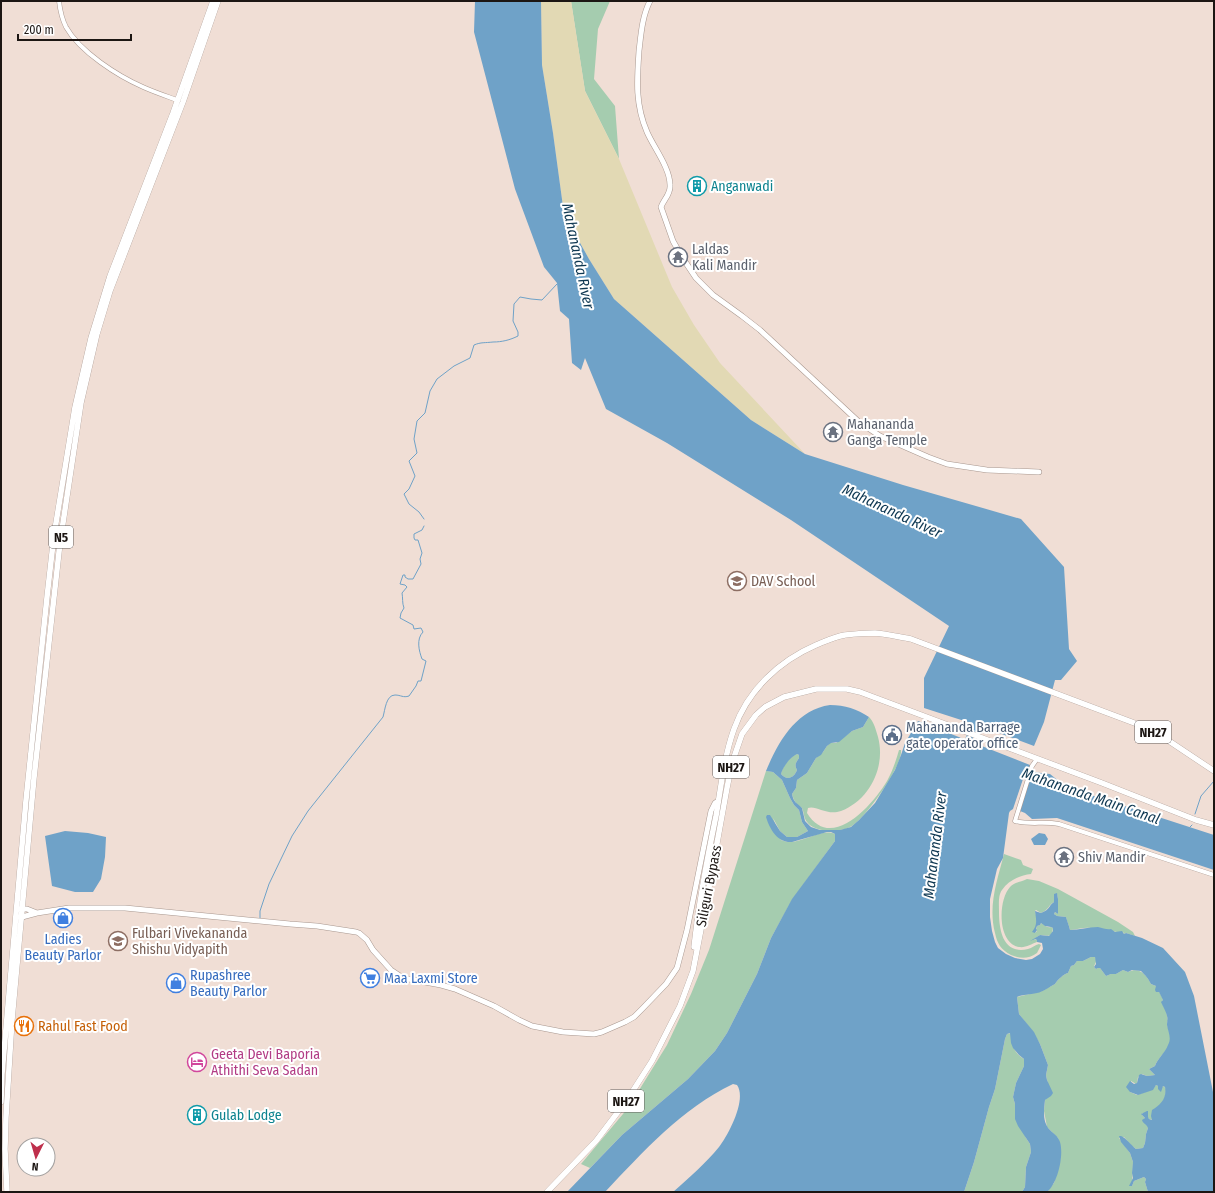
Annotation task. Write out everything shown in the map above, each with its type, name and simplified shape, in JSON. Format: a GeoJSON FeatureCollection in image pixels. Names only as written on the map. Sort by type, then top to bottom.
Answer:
{"type":"FeatureCollection","features":[{"type":"Feature","properties":{"kind":"highway","name":"N5"},"geometry":{"type":"LineString","coordinates":[[211,14],[213,1]]}},
{"type":"Feature","properties":{"kind":"highway","name":"N5"},"geometry":{"type":"LineString","coordinates":[[3,1096],[13,1015],[22,917],[20,909],[52,608],[60,543],[81,404],[97,334],[131,227],[165,141],[211,14],[218,1]]}},
{"type":"Feature","properties":{"kind":"highway","name":"NH27"},"geometry":{"type":"LineString","coordinates":[[684,995],[693,958],[696,926],[718,801],[727,754],[734,729],[745,707],[760,683],[779,666],[802,651],[831,638],[845,635],[875,633],[911,639],[1137,724],[1160,735],[1213,771]]}},
{"type":"Feature","properties":{"kind":"highway","name":"Siliguri Bypass"},"geometry":{"type":"LineString","coordinates":[[547,1192],[596,1141],[627,1100],[652,1061],[684,995],[693,971],[732,763],[742,734],[756,715],[765,707],[784,697],[816,689],[847,689],[860,692],[919,713],[1035,758]]}},
{"type":"Feature","properties":{"kind":"highway","name":"NH27"},"geometry":{"type":"LineString","coordinates":[[1035,758],[1214,826]]}},
{"type":"Feature","properties":{"kind":"highway","name":"N5"},"geometry":{"type":"LineString","coordinates":[[1,1086],[16,917],[20,909]]}},
{"type":"Feature","properties":{"kind":"highway"},"geometry":{"type":"LineString","coordinates":[[1,1086],[4,1103],[7,1192]]}},
{"type":"Feature","properties":{"kind":"main road"},"geometry":{"type":"LineString","coordinates":[[650,1],[641,33],[637,84],[638,101],[646,130],[666,168],[670,182],[669,194],[661,207],[676,247],[696,278],[713,295],[760,330],[858,422],[874,433],[947,464],[987,470],[1039,472]]}},
{"type":"Feature","properties":{"kind":"main road"},"geometry":{"type":"LineString","coordinates":[[16,917],[69,908],[124,908],[317,926],[356,932],[367,940],[373,950],[390,970],[403,978],[441,985],[461,991],[532,1026],[563,1032],[594,1034],[602,1032],[634,1017],[675,972],[687,930],[711,811],[715,803],[718,801]]}},
{"type":"Feature","properties":{"kind":"main road"},"geometry":{"type":"LineString","coordinates":[[20,909],[37,913]]}},
{"type":"Feature","properties":{"kind":"street"},"geometry":{"type":"LineString","coordinates":[[59,1],[60,12],[66,27],[72,36],[102,64],[144,88],[180,101]]}},
{"type":"Feature","properties":{"kind":"street"},"geometry":{"type":"LineString","coordinates":[[1035,758],[1015,821],[1028,824],[1059,824],[1214,875]]}},
{"type":"Feature","properties":{"kind":"green space"},"geometry":{"type":"Polygon","coordinates":[[[571,1],[610,1],[598,29],[594,79],[615,106],[619,159],[585,91],[571,1]]]}},
{"type":"Feature","properties":{"kind":"green space"},"geometry":{"type":"Polygon","coordinates":[[[869,717],[876,729],[880,748],[880,759],[873,781],[868,790],[851,806],[841,811],[831,812],[811,807],[808,808],[807,813],[817,824],[828,828],[839,827],[850,821],[872,802],[880,791],[891,774],[899,750],[901,750],[900,757],[890,779],[866,813],[852,826],[841,830],[828,831],[811,826],[806,821],[802,808],[797,804],[792,794],[796,788],[797,780],[807,773],[816,758],[830,743],[836,743],[852,731],[863,727],[869,717]]]}},
{"type":"Feature","properties":{"kind":"green space"},"geometry":{"type":"Polygon","coordinates":[[[797,754],[799,755],[799,758],[796,764],[796,773],[790,778],[783,776],[781,774],[783,768],[789,759],[797,754]]]}},
{"type":"Feature","properties":{"kind":"green space"},"geometry":{"type":"Polygon","coordinates":[[[766,771],[773,772],[782,780],[790,798],[799,810],[802,822],[808,831],[797,837],[787,837],[780,831],[773,818],[781,840],[788,842],[802,840],[822,833],[829,833],[835,834],[835,841],[792,900],[771,938],[757,974],[727,1033],[715,1051],[688,1079],[622,1135],[590,1168],[581,1164],[628,1108],[667,1045],[691,994],[709,950],[766,771]]]}},
{"type":"Feature","properties":{"kind":"green space"},"geometry":{"type":"Polygon","coordinates":[[[1004,854],[1021,860],[1023,865],[1033,869],[1031,874],[1011,881],[1001,892],[999,900],[1000,926],[1004,940],[1008,945],[1020,950],[1028,949],[1039,944],[1041,945],[1037,953],[1027,957],[1021,958],[1011,955],[1005,951],[998,943],[995,933],[992,913],[994,894],[1004,854]]]}},
{"type":"Feature","properties":{"kind":"green space"},"geometry":{"type":"Polygon","coordinates":[[[1027,879],[1039,881],[1058,889],[1118,922],[1133,932],[1135,936],[1126,933],[1124,934],[1123,932],[1095,928],[1070,930],[1066,917],[1057,916],[1054,914],[1055,912],[1058,914],[1058,899],[1057,894],[1054,894],[1054,902],[1046,910],[1041,913],[1036,910],[1035,911],[1037,920],[1035,933],[1037,931],[1037,926],[1041,923],[1047,927],[1053,928],[1051,934],[1048,936],[1040,935],[1034,939],[1037,940],[1037,942],[1026,946],[1019,947],[1012,944],[1003,930],[1003,901],[1006,893],[1012,885],[1027,879]]]}},
{"type":"Feature","properties":{"kind":"green space"},"geometry":{"type":"Polygon","coordinates":[[[1091,957],[1095,957],[1096,959],[1094,967],[1096,969],[1100,968],[1106,976],[1116,974],[1123,970],[1128,972],[1136,970],[1142,972],[1151,984],[1156,986],[1163,999],[1162,1001],[1166,1012],[1171,1041],[1155,1066],[1149,1069],[1155,1075],[1147,1076],[1142,1074],[1138,1077],[1136,1084],[1131,1081],[1130,1092],[1137,1095],[1153,1089],[1156,1085],[1158,1086],[1158,1089],[1164,1086],[1166,1089],[1166,1094],[1163,1102],[1153,1111],[1153,1120],[1149,1119],[1145,1113],[1142,1113],[1145,1118],[1143,1122],[1148,1125],[1143,1148],[1136,1149],[1124,1137],[1119,1138],[1130,1153],[1133,1162],[1132,1186],[1134,1181],[1144,1177],[1146,1179],[1145,1182],[1148,1192],[1047,1192],[1054,1183],[1060,1161],[1061,1150],[1058,1138],[1047,1127],[1044,1111],[1045,1100],[1047,1097],[1048,1084],[1046,1075],[1048,1065],[1040,1044],[1019,1014],[1017,997],[1042,991],[1055,984],[1061,977],[1068,973],[1071,966],[1077,961],[1083,961],[1091,957]]]}},
{"type":"Feature","properties":{"kind":"green space"},"geometry":{"type":"Polygon","coordinates":[[[1011,1033],[1015,1051],[1024,1059],[1024,1066],[1016,1083],[1013,1097],[1015,1111],[1030,1144],[1031,1152],[1026,1167],[1025,1187],[1022,1192],[964,1192],[995,1089],[1005,1039],[1007,1034],[1011,1033]]]}},
{"type":"Feature","properties":{"kind":"sand"},"geometry":{"type":"Polygon","coordinates":[[[541,1],[571,1],[585,91],[619,159],[672,287],[694,325],[720,363],[805,454],[751,420],[614,299],[589,259],[564,214],[542,65],[541,1]]]}},
{"type":"Feature","properties":{"kind":"water"},"geometry":{"type":"Polygon","coordinates":[[[475,1],[541,1],[542,65],[564,214],[589,259],[614,299],[751,420],[805,454],[903,485],[1021,519],[1064,567],[1069,649],[1077,661],[1061,680],[1055,680],[1044,722],[1034,746],[983,727],[924,708],[924,678],[949,626],[791,520],[667,443],[606,409],[585,358],[581,370],[572,363],[569,319],[560,311],[557,283],[544,267],[515,189],[474,32],[475,1]]]}},
{"type":"Feature","properties":{"kind":"water"},"geometry":{"type":"Polygon","coordinates":[[[830,705],[841,706],[855,710],[869,717],[863,727],[852,731],[839,742],[831,743],[827,746],[821,755],[816,758],[807,773],[797,780],[796,788],[792,794],[794,799],[802,808],[805,821],[811,827],[820,830],[840,830],[851,827],[875,803],[895,770],[905,743],[918,721],[1030,765],[1030,768],[1027,767],[1013,809],[1009,813],[1003,858],[997,869],[990,899],[990,917],[995,942],[998,948],[1015,958],[1026,960],[1032,959],[1040,954],[1043,949],[1042,943],[1037,942],[1035,939],[1030,941],[1040,935],[1049,936],[1053,931],[1053,928],[1045,926],[1041,923],[1037,926],[1035,933],[1032,932],[1036,924],[1035,911],[1041,913],[1046,910],[1054,902],[1054,894],[1057,893],[1058,914],[1055,912],[1054,914],[1057,916],[1066,917],[1070,930],[1098,927],[1111,929],[1115,932],[1122,931],[1124,934],[1126,933],[1142,938],[1163,948],[1185,972],[1194,996],[1214,1097],[1214,1192],[1148,1192],[1145,1182],[1146,1179],[1144,1177],[1134,1181],[1132,1186],[1129,1186],[1133,1178],[1133,1162],[1130,1153],[1121,1142],[1119,1136],[1125,1138],[1136,1149],[1143,1148],[1148,1128],[1142,1120],[1145,1118],[1141,1114],[1148,1111],[1148,1117],[1152,1120],[1152,1110],[1163,1101],[1165,1087],[1163,1086],[1161,1092],[1156,1085],[1153,1090],[1138,1095],[1130,1092],[1126,1087],[1130,1081],[1134,1084],[1137,1083],[1139,1075],[1141,1074],[1147,1076],[1155,1075],[1149,1069],[1155,1066],[1167,1048],[1170,1037],[1167,1017],[1161,1002],[1163,1000],[1159,992],[1156,992],[1155,990],[1156,986],[1151,984],[1148,978],[1141,971],[1132,970],[1128,972],[1123,970],[1116,974],[1106,976],[1100,968],[1096,969],[1094,967],[1096,964],[1095,957],[1091,957],[1083,961],[1077,961],[1071,966],[1068,973],[1044,991],[1017,997],[1019,1014],[1034,1032],[1048,1065],[1046,1075],[1053,1093],[1045,1100],[1044,1112],[1047,1127],[1060,1142],[1061,1161],[1057,1176],[1051,1188],[1047,1192],[1022,1192],[1025,1187],[1026,1167],[1031,1152],[1030,1144],[1015,1119],[1015,1104],[1013,1097],[1016,1083],[1024,1066],[1024,1059],[1013,1048],[1010,1033],[1007,1034],[1005,1039],[995,1089],[964,1192],[673,1192],[709,1159],[719,1147],[732,1125],[740,1099],[740,1091],[737,1085],[733,1084],[714,1094],[680,1118],[664,1132],[605,1192],[567,1192],[622,1135],[688,1079],[715,1051],[727,1033],[757,974],[771,938],[792,899],[835,841],[835,834],[827,832],[792,842],[787,842],[775,835],[766,817],[767,815],[770,815],[780,831],[787,837],[797,837],[808,831],[802,822],[799,810],[790,798],[782,780],[773,772],[766,771],[776,749],[790,729],[807,713],[830,705]],[[794,755],[787,762],[781,774],[783,776],[790,778],[794,775],[797,770],[796,762],[799,755],[794,755]]]}},
{"type":"Feature","properties":{"kind":"water","name":"Mahananda Main Canal"},"geometry":{"type":"Polygon","coordinates":[[[1032,772],[1050,774],[1066,787],[1214,835],[1214,870],[1057,818],[1032,819],[1020,811],[1032,772]]]}},
{"type":"Feature","properties":{"kind":"water"},"geometry":{"type":"Polygon","coordinates":[[[65,831],[88,833],[106,837],[105,857],[101,879],[93,892],[75,892],[52,886],[45,836],[65,831]]]}},
{"type":"Feature","properties":{"kind":"water"},"geometry":{"type":"Polygon","coordinates":[[[1039,833],[1045,834],[1048,839],[1045,845],[1034,845],[1031,839],[1039,833]]]}},
{"type":"Feature","properties":{"kind":"waterway"},"geometry":{"type":"LineString","coordinates":[[424,519],[419,512],[409,504],[404,494],[409,489],[415,476],[409,461],[417,453],[414,439],[417,421],[425,413],[430,391],[437,379],[454,366],[470,358],[474,345],[509,340],[518,336],[518,332],[513,321],[514,304],[520,297],[542,300],[557,284]]}},
{"type":"Feature","properties":{"kind":"waterway"},"geometry":{"type":"LineString","coordinates":[[260,918],[260,911],[269,884],[292,836],[308,811],[383,717],[386,703],[390,697],[395,695],[405,697],[409,696],[418,681],[421,681],[426,661],[422,659],[419,645],[419,638],[423,632],[421,628],[414,629],[413,625],[400,618],[404,608],[402,593],[407,587],[400,584],[403,575],[405,575],[408,579],[413,579],[421,564],[420,559],[422,553],[418,540],[415,540],[414,538],[414,534],[422,530],[424,526]]}},
{"type":"Feature","properties":{"kind":"waterway","name":"Mahananda River"},"geometry":{"type":"LineString","coordinates":[[965,749],[978,716]]}},
{"type":"Feature","properties":{"kind":"waterway"},"geometry":{"type":"LineString","coordinates":[[1195,814],[1201,796],[1214,781]]}},
{"type":"Feature","properties":{"kind":"place","name":"Anganwadi"},"geometry":{"type":"Point","coordinates":[697,186]}},
{"type":"Feature","properties":{"kind":"place","name":"Laldas Kali Mandir"},"geometry":{"type":"Point","coordinates":[678,257]}},
{"type":"Feature","properties":{"kind":"place","name":"Mahananda Ganga Temple"},"geometry":{"type":"Point","coordinates":[833,432]}},
{"type":"Feature","properties":{"kind":"place","name":"DAV School"},"geometry":{"type":"Point","coordinates":[737,581]}},
{"type":"Feature","properties":{"kind":"place","name":"Mahananda Barrage gate operator office"},"geometry":{"type":"Point","coordinates":[892,735]}},
{"type":"Feature","properties":{"kind":"place","name":"Shiv Mandir"},"geometry":{"type":"Point","coordinates":[1064,857]}},
{"type":"Feature","properties":{"kind":"place","name":"Ladies Beauty Parlor"},"geometry":{"type":"Point","coordinates":[63,918]}},
{"type":"Feature","properties":{"kind":"place","name":"Fulbari Vivekananda Shishu Vidyapith"},"geometry":{"type":"Point","coordinates":[118,941]}},
{"type":"Feature","properties":{"kind":"place","name":"Maa Laxmi Store"},"geometry":{"type":"Point","coordinates":[370,978]}},
{"type":"Feature","properties":{"kind":"place","name":"Rupashree Beauty Parlor"},"geometry":{"type":"Point","coordinates":[176,983]}},
{"type":"Feature","properties":{"kind":"place","name":"Rahul Fast Food"},"geometry":{"type":"Point","coordinates":[24,1026]}},
{"type":"Feature","properties":{"kind":"place","name":"Geeta Devi Baporia Athithi Seva Sadan"},"geometry":{"type":"Point","coordinates":[197,1062]}},
{"type":"Feature","properties":{"kind":"place","name":"Gulab Lodge"},"geometry":{"type":"Point","coordinates":[197,1115]}}]}
